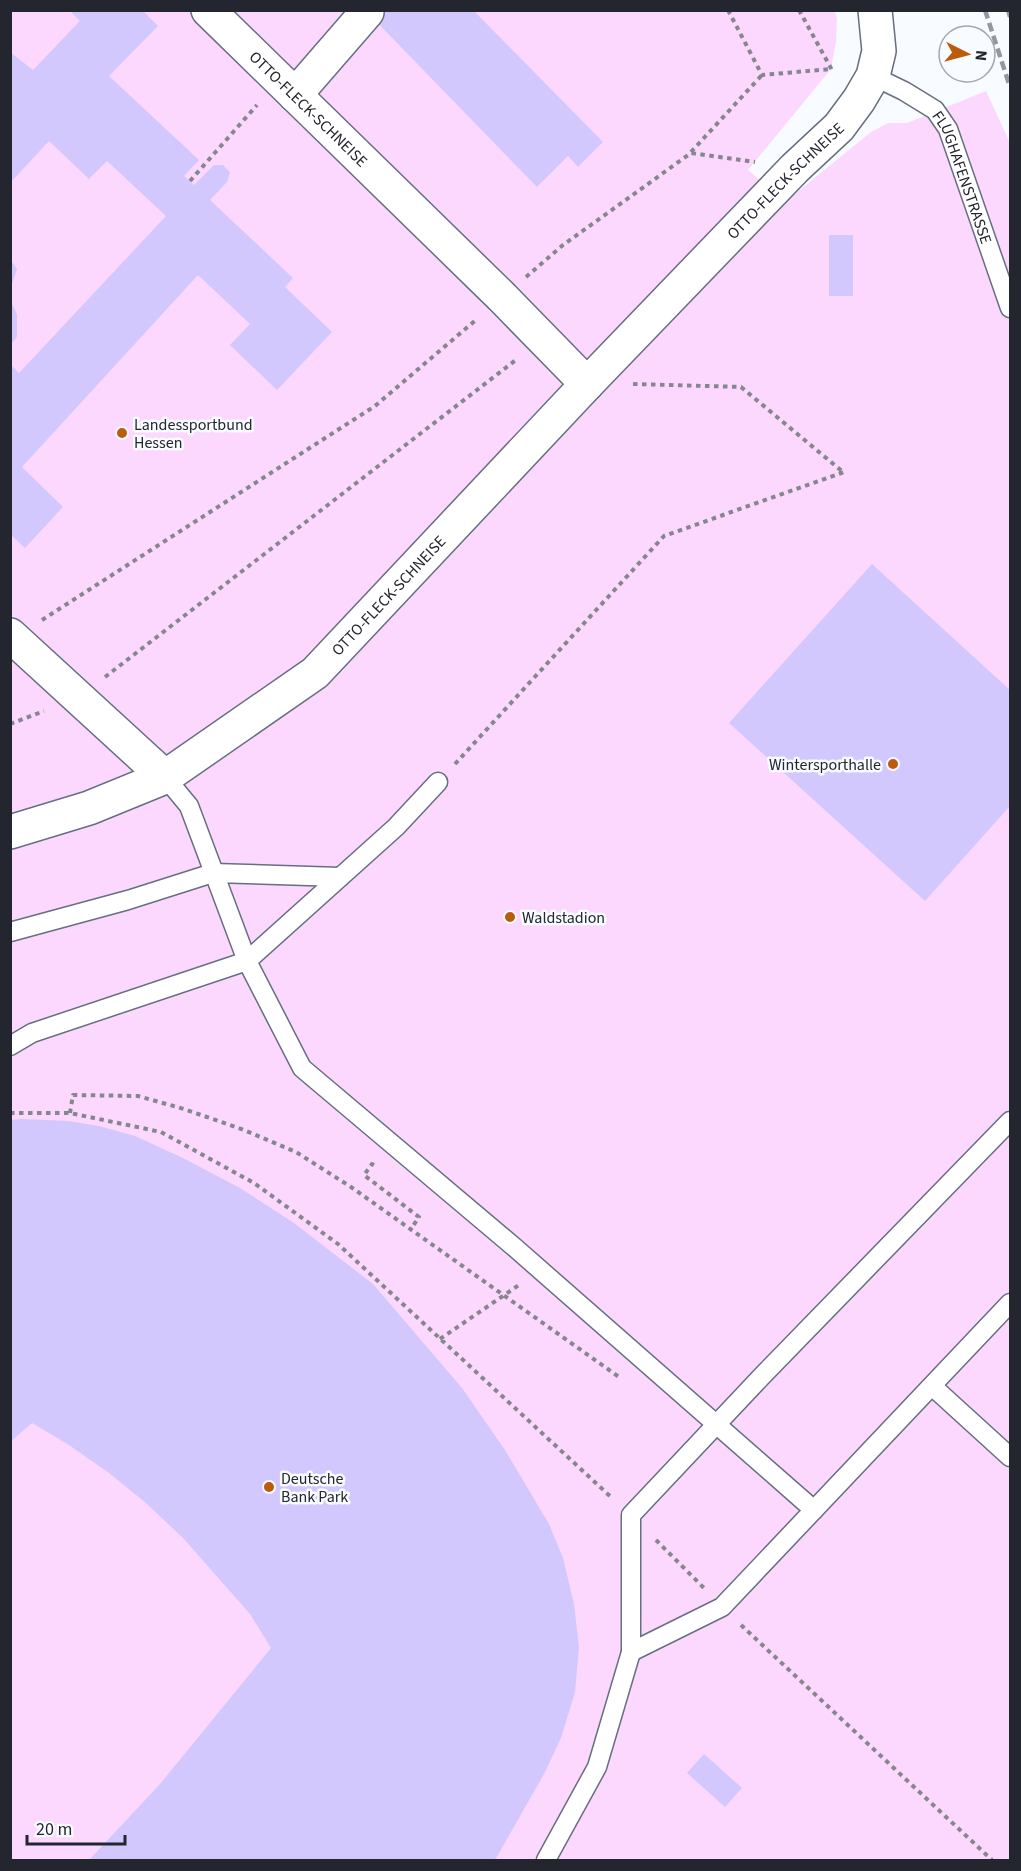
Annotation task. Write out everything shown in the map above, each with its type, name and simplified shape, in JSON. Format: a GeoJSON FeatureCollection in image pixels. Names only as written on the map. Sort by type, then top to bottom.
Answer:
{"type":"FeatureCollection","features":[{"type":"Feature","properties":{"kind":"street","name":"OTTO-FLECK-SCHNEISE"},"geometry":{"type":"LineString","coordinates":[[208,10],[502,297],[587,384]]}},
{"type":"Feature","properties":{"kind":"street"},"geometry":{"type":"LineString","coordinates":[[873,76],[879,51],[875,10]]}},
{"type":"Feature","properties":{"kind":"street"},"geometry":{"type":"LineString","coordinates":[[287,87],[367,12]]}},
{"type":"Feature","properties":{"kind":"street","name":"OTTO-FLECK-SCHNEISE"},"geometry":{"type":"LineString","coordinates":[[10,832],[89,808],[165,777],[315,673],[587,384],[795,168],[839,127],[873,76]]}},
{"type":"Feature","properties":{"kind":"street"},"geometry":{"type":"LineString","coordinates":[[12,636],[165,777]]}},
{"type":"Feature","properties":{"kind":"lane","name":"FLUGHAFENSTRASSE"},"geometry":{"type":"LineString","coordinates":[[873,76],[935,110],[948,129],[1011,308]]}},
{"type":"Feature","properties":{"kind":"lane"},"geometry":{"type":"LineString","coordinates":[[165,777],[189,806],[247,961],[302,1068],[513,1246],[814,1510]]}},
{"type":"Feature","properties":{"kind":"lane"},"geometry":{"type":"LineString","coordinates":[[10,1046],[32,1033],[247,961],[396,827],[438,782]]}},
{"type":"Feature","properties":{"kind":"lane"},"geometry":{"type":"LineString","coordinates":[[10,932],[128,900],[213,873],[340,877]]}},
{"type":"Feature","properties":{"kind":"lane"},"geometry":{"type":"LineString","coordinates":[[546,1860],[597,1767],[632,1652],[631,1515],[763,1375],[1011,1121]]}},
{"type":"Feature","properties":{"kind":"lane"},"geometry":{"type":"LineString","coordinates":[[632,1652],[722,1607],[1011,1303]]}},
{"type":"Feature","properties":{"kind":"lane"},"geometry":{"type":"LineString","coordinates":[[932,1386],[1011,1457]]}},
{"type":"Feature","properties":{"kind":"path"},"geometry":{"type":"LineString","coordinates":[[728,10],[762,75]]}},
{"type":"Feature","properties":{"kind":"path"},"geometry":{"type":"LineString","coordinates":[[799,10],[831,69]]}},
{"type":"Feature","properties":{"kind":"path"},"geometry":{"type":"LineString","coordinates":[[12,636],[375,406],[563,245],[691,153],[762,75],[831,69],[873,76]]}},
{"type":"Feature","properties":{"kind":"path"},"geometry":{"type":"LineString","coordinates":[[190,181],[287,87]]}},
{"type":"Feature","properties":{"kind":"path"},"geometry":{"type":"LineString","coordinates":[[691,153],[795,168]]}},
{"type":"Feature","properties":{"kind":"path"},"geometry":{"type":"LineString","coordinates":[[10,724],[79,697],[543,338]]}},
{"type":"Feature","properties":{"kind":"path"},"geometry":{"type":"LineString","coordinates":[[438,782],[664,536],[844,472],[741,387],[587,384]]}},
{"type":"Feature","properties":{"kind":"path"},"geometry":{"type":"LineString","coordinates":[[70,1113],[73,1095],[138,1096],[244,1130],[296,1152],[351,1187],[621,1378]]}},
{"type":"Feature","properties":{"kind":"path"},"geometry":{"type":"LineString","coordinates":[[10,1113],[70,1113],[161,1132],[255,1183],[338,1244],[631,1515],[722,1607],[992,1860]]}},
{"type":"Feature","properties":{"kind":"path"},"geometry":{"type":"LineString","coordinates":[[440,1339],[505,1296],[520,1283]]}},
{"type":"Feature","properties":{"kind":"shaded area","name":"Waldstadion"},"geometry":{"type":"Polygon","coordinates":[[[11,11],[835,11],[836,42],[831,69],[748,170],[785,202],[871,132],[888,123],[907,123],[986,91],[1010,143],[1010,1860],[11,1860],[11,11]]]}},
{"type":"Feature","properties":{"kind":"building"},"geometry":{"type":"Polygon","coordinates":[[[69,10],[142,10],[158,26],[109,76],[199,160],[184,176],[194,185],[214,165],[223,165],[230,172],[227,182],[210,200],[293,278],[285,287],[332,332],[277,390],[230,345],[250,324],[198,275],[22,467],[63,507],[25,548],[10,534],[10,364],[19,373],[166,216],[107,161],[89,179],[49,141],[10,183],[10,52],[33,70],[80,21],[69,10]]]}},
{"type":"Feature","properties":{"kind":"building"},"geometry":{"type":"Polygon","coordinates":[[[365,10],[473,10],[603,142],[578,167],[568,156],[537,187],[365,10]]]}},
{"type":"Feature","properties":{"kind":"building"},"geometry":{"type":"Polygon","coordinates":[[[829,235],[853,235],[853,296],[829,296],[829,235]]]}},
{"type":"Feature","properties":{"kind":"building"},"geometry":{"type":"Polygon","coordinates":[[[10,259],[17,269],[11,287],[10,286],[10,259]]]}},
{"type":"Feature","properties":{"kind":"building"},"geometry":{"type":"Polygon","coordinates":[[[10,300],[17,314],[17,337],[10,345],[10,300]]]}},
{"type":"Feature","properties":{"kind":"building","name":"Wintersporthalle"},"geometry":{"type":"Polygon","coordinates":[[[872,564],[1010,690],[1010,806],[925,901],[729,723],[872,564]]]}},
{"type":"Feature","properties":{"kind":"building","name":"Deutsche Bank Park"},"geometry":{"type":"Polygon","coordinates":[[[10,1120],[69,1121],[135,1136],[240,1188],[294,1223],[373,1284],[462,1388],[505,1450],[549,1524],[563,1558],[574,1604],[579,1647],[575,1692],[561,1738],[544,1774],[495,1860],[89,1860],[160,1784],[271,1648],[250,1614],[184,1539],[146,1503],[109,1473],[32,1423],[10,1442],[10,1120]]]}},
{"type":"Feature","properties":{"kind":"building"},"geometry":{"type":"Polygon","coordinates":[[[704,1754],[742,1788],[725,1807],[687,1773],[704,1754]]]}},
{"type":"Feature","properties":{"kind":"railway"},"geometry":{"type":"LineString","coordinates":[[985,10],[1010,87]]}},
{"type":"Feature","properties":{"kind":"railway"},"geometry":{"type":"LineString","coordinates":[[1008,10],[1010,17]]}},
{"type":"Feature","properties":{"kind":"place","name":"Landessportbund Hessen"},"geometry":{"type":"Point","coordinates":[122,433]}},
{"type":"Feature","properties":{"kind":"place","name":"Wintersporthalle"},"geometry":{"type":"Point","coordinates":[893,764]}},
{"type":"Feature","properties":{"kind":"place","name":"Waldstadion"},"geometry":{"type":"Point","coordinates":[510,917]}},
{"type":"Feature","properties":{"kind":"place","name":"Deutsche Bank Park"},"geometry":{"type":"Point","coordinates":[269,1487]}}]}
